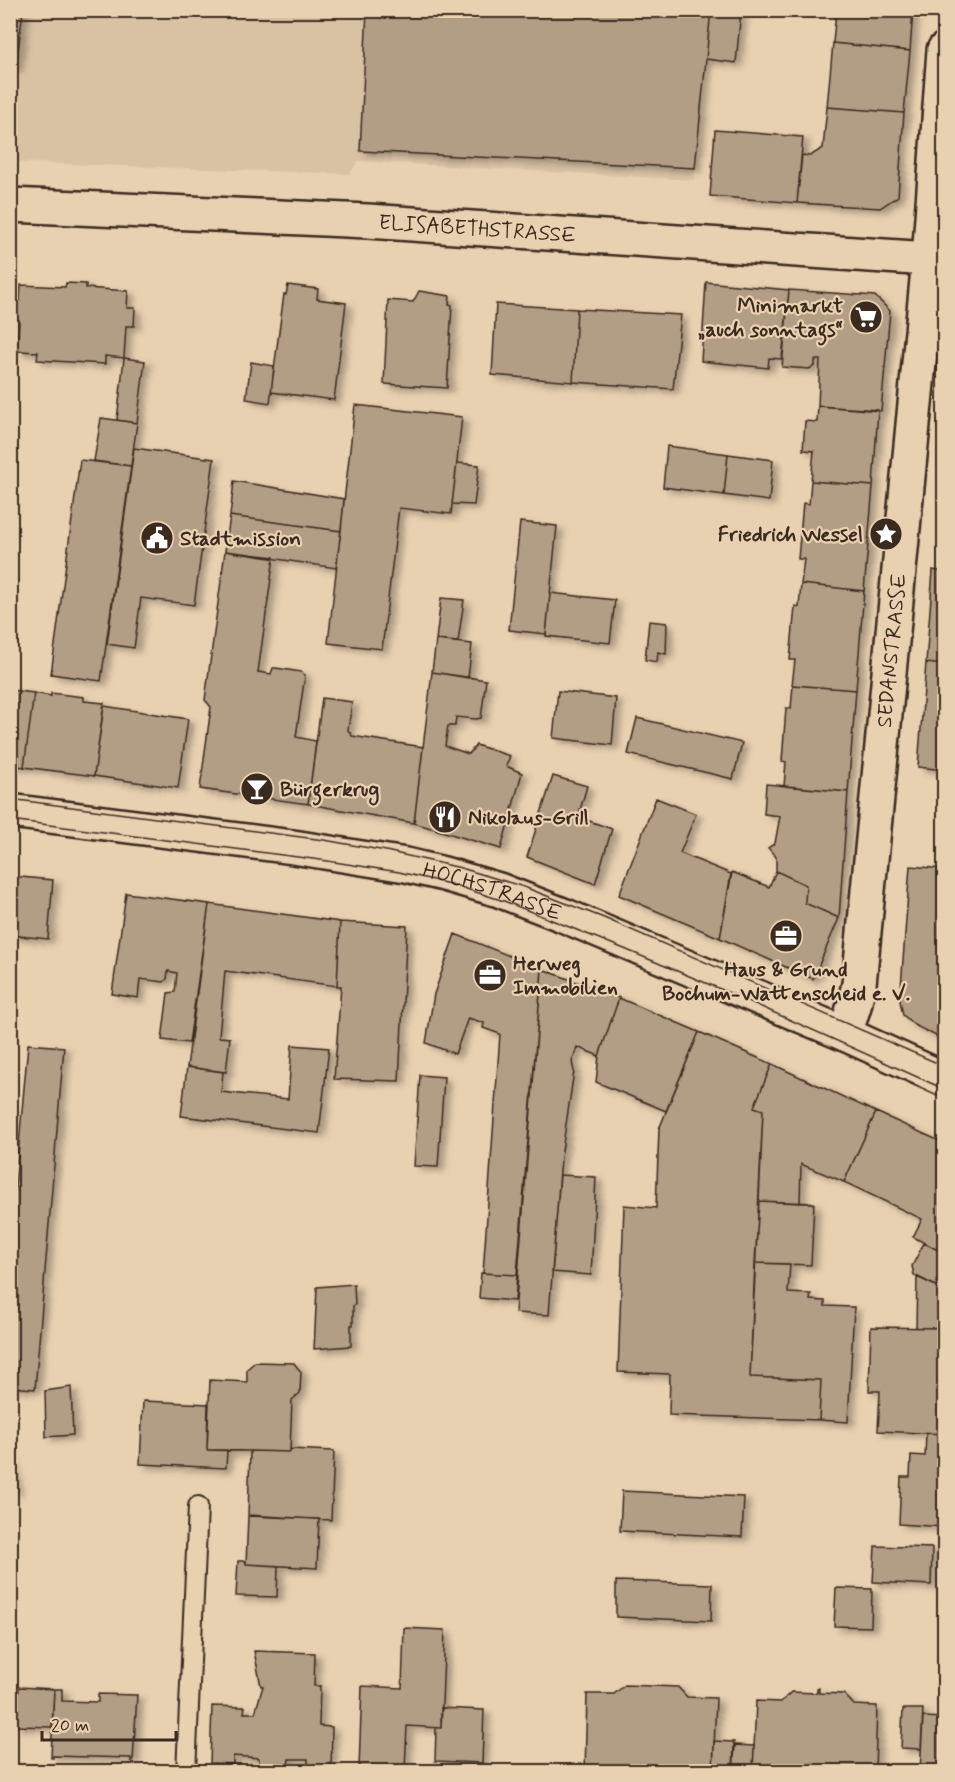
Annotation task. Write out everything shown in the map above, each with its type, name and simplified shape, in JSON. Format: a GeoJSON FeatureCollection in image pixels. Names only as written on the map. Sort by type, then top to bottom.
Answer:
{"type":"FeatureCollection","features":[{"type":"Feature","properties":{"kind":"street","name":"SEDANSTRASSE"},"geometry":{"type":"LineString","coordinates":[[845,1034],[855,1006],[859,984],[937,260],[945,50]]}},
{"type":"Feature","properties":{"kind":"street","name":"ELISABETHSTRASSE"},"geometry":{"type":"LineString","coordinates":[[10,205],[368,221],[937,260]]}},
{"type":"Feature","properties":{"kind":"street","name":"HOCHSTRASSE"},"geometry":{"type":"LineString","coordinates":[[10,811],[293,847],[406,865],[444,874],[499,890],[562,915],[845,1034],[945,1079]]}},
{"type":"Feature","properties":{"kind":"lane"},"geometry":{"type":"LineString","coordinates":[[186,1772],[198,1506]]}},
{"type":"Feature","properties":{"kind":"shaded area"},"geometry":{"type":"Polygon","coordinates":[[[23,11],[711,11],[694,180],[358,161],[350,174],[11,162],[11,110],[23,11]]]}},
{"type":"Feature","properties":{"kind":"building"},"geometry":{"type":"Polygon","coordinates":[[[10,10],[23,10],[16,68],[10,68],[10,10]]]}},
{"type":"Feature","properties":{"kind":"building"},"geometry":{"type":"Polygon","coordinates":[[[367,10],[711,10],[695,168],[360,151],[367,10]]]}},
{"type":"Feature","properties":{"kind":"building"},"geometry":{"type":"Polygon","coordinates":[[[711,10],[741,10],[736,63],[706,59],[711,10]]]}},
{"type":"Feature","properties":{"kind":"building"},"geometry":{"type":"Polygon","coordinates":[[[836,10],[913,10],[910,51],[833,43],[836,10]]]}},
{"type":"Feature","properties":{"kind":"building"},"geometry":{"type":"Polygon","coordinates":[[[833,43],[910,51],[904,113],[827,107],[833,43]]]}},
{"type":"Feature","properties":{"kind":"building"},"geometry":{"type":"Polygon","coordinates":[[[827,107],[904,113],[898,196],[880,208],[797,203],[802,155],[810,156],[823,148],[827,107]]]}},
{"type":"Feature","properties":{"kind":"building"},"geometry":{"type":"Polygon","coordinates":[[[715,130],[803,137],[797,203],[710,196],[715,130]]]}},
{"type":"Feature","properties":{"kind":"building"},"geometry":{"type":"Polygon","coordinates":[[[706,282],[789,290],[782,359],[769,358],[768,368],[701,361],[706,282]]]}},
{"type":"Feature","properties":{"kind":"building"},"geometry":{"type":"Polygon","coordinates":[[[66,283],[86,284],[86,288],[128,291],[127,308],[135,308],[134,326],[126,326],[124,358],[105,356],[105,364],[37,360],[38,352],[17,351],[19,320],[12,319],[13,299],[20,300],[21,285],[65,287],[66,283]]]}},
{"type":"Feature","properties":{"kind":"building"},"geometry":{"type":"Polygon","coordinates":[[[288,285],[318,289],[317,299],[346,303],[334,400],[271,392],[284,294],[286,295],[288,285]]]}},
{"type":"Feature","properties":{"kind":"building"},"geometry":{"type":"Polygon","coordinates":[[[789,290],[875,296],[890,311],[881,411],[818,406],[820,360],[815,360],[815,366],[809,369],[782,367],[789,290]]]}},
{"type":"Feature","properties":{"kind":"building"},"geometry":{"type":"Polygon","coordinates":[[[419,291],[450,296],[449,304],[452,305],[447,388],[384,384],[388,300],[413,302],[419,291]]]}},
{"type":"Feature","properties":{"kind":"building"},"geometry":{"type":"Polygon","coordinates":[[[496,304],[577,309],[573,382],[492,375],[496,304]]]}},
{"type":"Feature","properties":{"kind":"building"},"geometry":{"type":"Polygon","coordinates":[[[577,309],[681,315],[673,389],[573,382],[577,309]]]}},
{"type":"Feature","properties":{"kind":"building"},"geometry":{"type":"Polygon","coordinates":[[[124,358],[145,361],[137,423],[117,420],[124,358]]]}},
{"type":"Feature","properties":{"kind":"building"},"geometry":{"type":"Polygon","coordinates":[[[251,362],[274,366],[270,403],[246,399],[251,362]]]}},
{"type":"Feature","properties":{"kind":"building"},"geometry":{"type":"Polygon","coordinates":[[[355,405],[462,417],[451,514],[399,508],[382,649],[328,643],[355,405]]]}},
{"type":"Feature","properties":{"kind":"building"},"geometry":{"type":"Polygon","coordinates":[[[818,406],[878,410],[873,486],[811,481],[814,451],[803,450],[805,421],[817,422],[818,406]]]}},
{"type":"Feature","properties":{"kind":"building"},"geometry":{"type":"Polygon","coordinates":[[[101,418],[137,423],[131,466],[94,461],[101,418]]]}},
{"type":"Feature","properties":{"kind":"building"},"geometry":{"type":"Polygon","coordinates":[[[667,446],[728,454],[724,495],[663,487],[667,446]]]}},
{"type":"Feature","properties":{"kind":"building"},"geometry":{"type":"Polygon","coordinates":[[[134,448],[214,459],[194,605],[141,598],[134,648],[107,644],[134,448]]]}},
{"type":"Feature","properties":{"kind":"building"},"geometry":{"type":"Polygon","coordinates":[[[728,454],[773,460],[769,501],[724,495],[728,454]]]}},
{"type":"Feature","properties":{"kind":"building"},"geometry":{"type":"Polygon","coordinates":[[[80,460],[131,466],[101,681],[51,674],[80,460]]]}},
{"type":"Feature","properties":{"kind":"building"},"geometry":{"type":"Polygon","coordinates":[[[457,463],[479,465],[474,505],[452,504],[457,463]]]}},
{"type":"Feature","properties":{"kind":"building"},"geometry":{"type":"Polygon","coordinates":[[[234,481],[344,499],[341,531],[230,516],[234,481]]]}},
{"type":"Feature","properties":{"kind":"building"},"geometry":{"type":"Polygon","coordinates":[[[811,481],[873,486],[864,591],[801,584],[804,559],[798,559],[803,503],[809,504],[811,481]]]}},
{"type":"Feature","properties":{"kind":"building"},"geometry":{"type":"Polygon","coordinates":[[[230,516],[341,531],[336,568],[225,551],[230,516]]]}},
{"type":"Feature","properties":{"kind":"building"},"geometry":{"type":"Polygon","coordinates":[[[520,522],[557,526],[546,634],[509,630],[520,522]]]}},
{"type":"Feature","properties":{"kind":"building"},"geometry":{"type":"Polygon","coordinates":[[[225,551],[274,557],[258,672],[271,674],[273,668],[276,668],[301,672],[305,675],[296,737],[316,741],[308,804],[200,789],[211,707],[205,700],[225,551]]]}},
{"type":"Feature","properties":{"kind":"building"},"geometry":{"type":"Polygon","coordinates":[[[933,570],[944,572],[944,665],[926,663],[933,570]]]}},
{"type":"Feature","properties":{"kind":"building"},"geometry":{"type":"Polygon","coordinates":[[[801,584],[864,591],[856,690],[792,685],[795,660],[790,660],[795,606],[799,607],[801,584]]]}},
{"type":"Feature","properties":{"kind":"building"},"geometry":{"type":"Polygon","coordinates":[[[550,593],[615,600],[610,643],[546,636],[550,593]]]}},
{"type":"Feature","properties":{"kind":"building"},"geometry":{"type":"Polygon","coordinates":[[[441,598],[464,600],[458,642],[436,640],[441,598]]]}},
{"type":"Feature","properties":{"kind":"building"},"geometry":{"type":"Polygon","coordinates":[[[649,621],[667,623],[666,654],[658,652],[657,662],[645,660],[649,621]]]}},
{"type":"Feature","properties":{"kind":"building"},"geometry":{"type":"Polygon","coordinates":[[[436,640],[472,644],[468,678],[432,672],[436,640]]]}},
{"type":"Feature","properties":{"kind":"building"},"geometry":{"type":"Polygon","coordinates":[[[926,663],[944,665],[944,770],[918,767],[926,663]]]}},
{"type":"Feature","properties":{"kind":"building"},"geometry":{"type":"Polygon","coordinates":[[[432,672],[486,680],[481,718],[456,717],[455,726],[448,726],[445,746],[469,754],[476,745],[510,756],[506,766],[522,773],[501,849],[414,823],[432,672]]]}},
{"type":"Feature","properties":{"kind":"building"},"geometry":{"type":"Polygon","coordinates":[[[793,685],[856,690],[848,792],[784,786],[786,762],[782,761],[786,708],[791,708],[793,685]]]}},
{"type":"Feature","properties":{"kind":"building"},"geometry":{"type":"Polygon","coordinates":[[[10,690],[34,693],[24,767],[10,765],[10,690]]]}},
{"type":"Feature","properties":{"kind":"building"},"geometry":{"type":"Polygon","coordinates":[[[558,691],[616,698],[612,745],[553,738],[558,691]]]}},
{"type":"Feature","properties":{"kind":"building"},"geometry":{"type":"Polygon","coordinates":[[[34,693],[84,697],[84,701],[104,703],[94,776],[24,767],[34,693]]]}},
{"type":"Feature","properties":{"kind":"building"},"geometry":{"type":"Polygon","coordinates":[[[322,698],[352,702],[348,730],[352,736],[423,747],[414,823],[308,804],[322,698]]]}},
{"type":"Feature","properties":{"kind":"building"},"geometry":{"type":"Polygon","coordinates":[[[104,706],[188,719],[178,788],[94,776],[104,706]]]}},
{"type":"Feature","properties":{"kind":"building"},"geometry":{"type":"Polygon","coordinates":[[[637,718],[742,743],[733,779],[628,754],[637,718]]]}},
{"type":"Feature","properties":{"kind":"building"},"geometry":{"type":"Polygon","coordinates":[[[553,776],[587,786],[578,817],[612,829],[595,884],[527,857],[553,776]]]}},
{"type":"Feature","properties":{"kind":"building"},"geometry":{"type":"Polygon","coordinates":[[[766,784],[848,792],[839,918],[805,903],[806,885],[776,871],[776,857],[768,848],[775,843],[780,816],[764,814],[766,784]]]}},
{"type":"Feature","properties":{"kind":"building"},"geometry":{"type":"Polygon","coordinates":[[[656,798],[696,814],[680,853],[731,874],[720,938],[619,895],[656,798]]]}},
{"type":"Feature","properties":{"kind":"building"},"geometry":{"type":"Polygon","coordinates":[[[910,866],[944,869],[944,1040],[914,1025],[903,1015],[900,1001],[910,866]]]}},
{"type":"Feature","properties":{"kind":"building"},"geometry":{"type":"Polygon","coordinates":[[[776,871],[806,885],[805,903],[839,918],[813,979],[720,938],[732,872],[769,887],[776,871]]]}},
{"type":"Feature","properties":{"kind":"building"},"geometry":{"type":"Polygon","coordinates":[[[10,876],[53,880],[48,939],[10,935],[10,876]]]}},
{"type":"Feature","properties":{"kind":"building"},"geometry":{"type":"Polygon","coordinates":[[[126,893],[209,904],[189,1043],[162,1040],[168,993],[175,992],[177,973],[168,971],[164,982],[140,979],[138,998],[112,994],[126,893]]]}},
{"type":"Feature","properties":{"kind":"building"},"geometry":{"type":"Polygon","coordinates":[[[209,904],[340,922],[337,986],[225,971],[219,1037],[230,1038],[226,1072],[187,1067],[209,904]]]}},
{"type":"Feature","properties":{"kind":"building"},"geometry":{"type":"Polygon","coordinates":[[[340,922],[407,926],[399,1081],[334,1079],[341,986],[337,986],[340,922]]]}},
{"type":"Feature","properties":{"kind":"building"},"geometry":{"type":"Polygon","coordinates":[[[455,934],[542,969],[517,1275],[483,1273],[500,1034],[483,1028],[484,1023],[468,1018],[455,1054],[426,1043],[434,994],[455,934]]]}},
{"type":"Feature","properties":{"kind":"building"},"geometry":{"type":"Polygon","coordinates":[[[542,969],[619,998],[599,1056],[577,1047],[572,1062],[574,1071],[561,1158],[549,1315],[515,1313],[542,969]]]}},
{"type":"Feature","properties":{"kind":"building"},"geometry":{"type":"Polygon","coordinates":[[[619,998],[699,1032],[666,1111],[596,1082],[599,1056],[619,998]]]}},
{"type":"Feature","properties":{"kind":"building"},"geometry":{"type":"Polygon","coordinates":[[[699,1032],[772,1064],[754,1107],[763,1110],[750,1377],[821,1380],[819,1420],[669,1415],[670,1374],[618,1372],[624,1205],[656,1208],[659,1129],[699,1032]]]}},
{"type":"Feature","properties":{"kind":"building"},"geometry":{"type":"Polygon","coordinates":[[[28,1044],[64,1047],[35,1389],[10,1387],[10,1243],[28,1044]]]}},
{"type":"Feature","properties":{"kind":"building"},"geometry":{"type":"Polygon","coordinates":[[[292,1045],[329,1048],[319,1133],[181,1116],[187,1067],[223,1072],[221,1092],[288,1099],[292,1045]]]}},
{"type":"Feature","properties":{"kind":"building"},"geometry":{"type":"Polygon","coordinates":[[[772,1064],[876,1112],[844,1182],[801,1164],[800,1203],[759,1201],[763,1110],[754,1107],[772,1064]]]}},
{"type":"Feature","properties":{"kind":"building"},"geometry":{"type":"Polygon","coordinates":[[[420,1075],[444,1077],[438,1167],[414,1166],[420,1075]]]}},
{"type":"Feature","properties":{"kind":"building"},"geometry":{"type":"Polygon","coordinates":[[[876,1112],[944,1143],[944,1253],[913,1237],[922,1219],[844,1182],[876,1112]]]}},
{"type":"Feature","properties":{"kind":"building"},"geometry":{"type":"Polygon","coordinates":[[[560,1175],[596,1177],[591,1275],[552,1272],[560,1175]]]}},
{"type":"Feature","properties":{"kind":"building"},"geometry":{"type":"Polygon","coordinates":[[[759,1201],[814,1203],[811,1265],[755,1263],[759,1201]]]}},
{"type":"Feature","properties":{"kind":"building"},"geometry":{"type":"Polygon","coordinates":[[[924,1243],[944,1253],[944,1290],[914,1275],[912,1266],[924,1243]]]}},
{"type":"Feature","properties":{"kind":"building"},"geometry":{"type":"Polygon","coordinates":[[[755,1263],[790,1264],[788,1293],[811,1294],[810,1300],[825,1301],[825,1306],[854,1307],[848,1422],[819,1420],[821,1380],[750,1377],[755,1263]]]}},
{"type":"Feature","properties":{"kind":"building"},"geometry":{"type":"Polygon","coordinates":[[[481,1273],[517,1275],[515,1301],[479,1298],[481,1273]]]}},
{"type":"Feature","properties":{"kind":"building"},"geometry":{"type":"Polygon","coordinates":[[[917,1277],[944,1290],[944,1328],[916,1328],[917,1277]]]}},
{"type":"Feature","properties":{"kind":"building"},"geometry":{"type":"Polygon","coordinates":[[[354,1284],[355,1305],[353,1306],[353,1325],[351,1325],[351,1346],[314,1349],[317,1287],[354,1284]]]}},
{"type":"Feature","properties":{"kind":"building"},"geometry":{"type":"Polygon","coordinates":[[[871,1327],[944,1328],[944,1434],[878,1431],[880,1391],[869,1391],[871,1327]]]}},
{"type":"Feature","properties":{"kind":"building"},"geometry":{"type":"Polygon","coordinates":[[[255,1362],[294,1363],[301,1372],[300,1393],[292,1400],[290,1452],[207,1450],[210,1380],[247,1382],[247,1369],[255,1362]]]}},
{"type":"Feature","properties":{"kind":"building"},"geometry":{"type":"Polygon","coordinates":[[[71,1387],[73,1435],[46,1437],[45,1391],[71,1387]]]}},
{"type":"Feature","properties":{"kind":"building"},"geometry":{"type":"Polygon","coordinates":[[[143,1401],[208,1404],[207,1450],[227,1450],[226,1468],[140,1464],[143,1401]]]}},
{"type":"Feature","properties":{"kind":"building"},"geometry":{"type":"Polygon","coordinates":[[[926,1433],[944,1434],[944,1527],[899,1524],[901,1477],[910,1477],[911,1455],[925,1456],[926,1433]]]}},
{"type":"Feature","properties":{"kind":"building"},"geometry":{"type":"Polygon","coordinates":[[[10,1449],[16,1490],[10,1490],[10,1449]]]}},
{"type":"Feature","properties":{"kind":"building"},"geometry":{"type":"Polygon","coordinates":[[[290,1449],[334,1451],[331,1520],[248,1515],[250,1451],[290,1452],[290,1449]]]}},
{"type":"Feature","properties":{"kind":"building"},"geometry":{"type":"Polygon","coordinates":[[[622,1491],[744,1497],[742,1537],[620,1531],[622,1491]]]}},
{"type":"Feature","properties":{"kind":"building"},"geometry":{"type":"Polygon","coordinates":[[[248,1516],[319,1519],[317,1568],[246,1564],[248,1516]]]}},
{"type":"Feature","properties":{"kind":"building"},"geometry":{"type":"Polygon","coordinates":[[[875,1546],[932,1548],[931,1585],[873,1582],[875,1546]]]}},
{"type":"Feature","properties":{"kind":"building"},"geometry":{"type":"Polygon","coordinates":[[[238,1561],[246,1561],[246,1564],[278,1566],[277,1597],[236,1596],[238,1561]]]}},
{"type":"Feature","properties":{"kind":"building"},"geometry":{"type":"Polygon","coordinates":[[[616,1581],[712,1584],[711,1621],[616,1617],[616,1581]]]}},
{"type":"Feature","properties":{"kind":"building"},"geometry":{"type":"Polygon","coordinates":[[[836,1588],[872,1589],[871,1627],[834,1626],[836,1588]]]}},
{"type":"Feature","properties":{"kind":"building"},"geometry":{"type":"Polygon","coordinates":[[[404,1628],[445,1630],[441,1728],[407,1726],[405,1770],[359,1768],[362,1686],[402,1688],[404,1628]]]}},
{"type":"Feature","properties":{"kind":"building"},"geometry":{"type":"Polygon","coordinates":[[[254,1651],[315,1653],[314,1686],[320,1686],[319,1726],[332,1727],[331,1769],[308,1768],[308,1759],[289,1759],[288,1767],[281,1770],[266,1770],[259,1765],[259,1758],[233,1756],[233,1764],[210,1763],[212,1706],[245,1707],[244,1713],[255,1713],[263,1686],[261,1686],[254,1651]]]}},
{"type":"Feature","properties":{"kind":"building"},"geometry":{"type":"Polygon","coordinates":[[[625,1685],[678,1687],[687,1697],[716,1698],[713,1772],[585,1772],[587,1694],[614,1694],[625,1685]]]}},
{"type":"Feature","properties":{"kind":"building"},"geometry":{"type":"Polygon","coordinates":[[[19,1687],[54,1689],[52,1727],[15,1726],[19,1687]]]}},
{"type":"Feature","properties":{"kind":"building"},"geometry":{"type":"Polygon","coordinates":[[[817,1688],[819,1688],[819,1693],[844,1694],[854,1705],[877,1706],[875,1772],[753,1772],[756,1701],[781,1702],[791,1692],[817,1693],[817,1688]]]}},
{"type":"Feature","properties":{"kind":"building"},"geometry":{"type":"Polygon","coordinates":[[[54,1689],[62,1689],[62,1701],[98,1702],[98,1694],[137,1695],[133,1761],[131,1758],[53,1756],[51,1758],[54,1689]]]}},
{"type":"Feature","properties":{"kind":"building"},"geometry":{"type":"Polygon","coordinates":[[[441,1708],[484,1710],[482,1763],[435,1761],[436,1728],[441,1728],[441,1708]]]}},
{"type":"Feature","properties":{"kind":"building"},"geometry":{"type":"Polygon","coordinates":[[[903,1709],[923,1709],[921,1749],[901,1748],[903,1709]]]}},
{"type":"Feature","properties":{"kind":"building"},"geometry":{"type":"Polygon","coordinates":[[[923,1717],[944,1718],[944,1772],[920,1772],[923,1717]]]}},
{"type":"Feature","properties":{"kind":"building"},"geometry":{"type":"Polygon","coordinates":[[[714,1741],[734,1742],[733,1772],[713,1772],[714,1741]]]}},
{"type":"Feature","properties":{"kind":"building"},"geometry":{"type":"Polygon","coordinates":[[[735,1745],[754,1746],[753,1772],[733,1772],[735,1745]]]}},
{"type":"Feature","properties":{"kind":"tram line"},"geometry":{"type":"LineString","coordinates":[[10,799],[324,840],[461,868],[524,887],[604,918],[944,1066]]}},
{"type":"Feature","properties":{"kind":"tram line"},"geometry":{"type":"LineString","coordinates":[[10,820],[321,860],[399,872],[454,885],[504,901],[622,948],[737,996],[944,1089]]}},
{"type":"Feature","properties":{"kind":"place","name":"Minimarkt „auch sonntags“"},"geometry":{"type":"Point","coordinates":[866,317]}},
{"type":"Feature","properties":{"kind":"place","name":"Friedrich Wessel"},"geometry":{"type":"Point","coordinates":[886,534]}},
{"type":"Feature","properties":{"kind":"place","name":"Stadtmission"},"geometry":{"type":"Point","coordinates":[157,538]}},
{"type":"Feature","properties":{"kind":"place","name":"Bürgerkrug"},"geometry":{"type":"Point","coordinates":[257,789]}},
{"type":"Feature","properties":{"kind":"place","name":"Nikolaus-Grill"},"geometry":{"type":"Point","coordinates":[445,817]}},
{"type":"Feature","properties":{"kind":"place","name":"Haus & Grund Bochum-Wattenscheid e. V."},"geometry":{"type":"Point","coordinates":[786,936]}},
{"type":"Feature","properties":{"kind":"place","name":"Herweg Immobilien"},"geometry":{"type":"Point","coordinates":[490,975]}}]}
